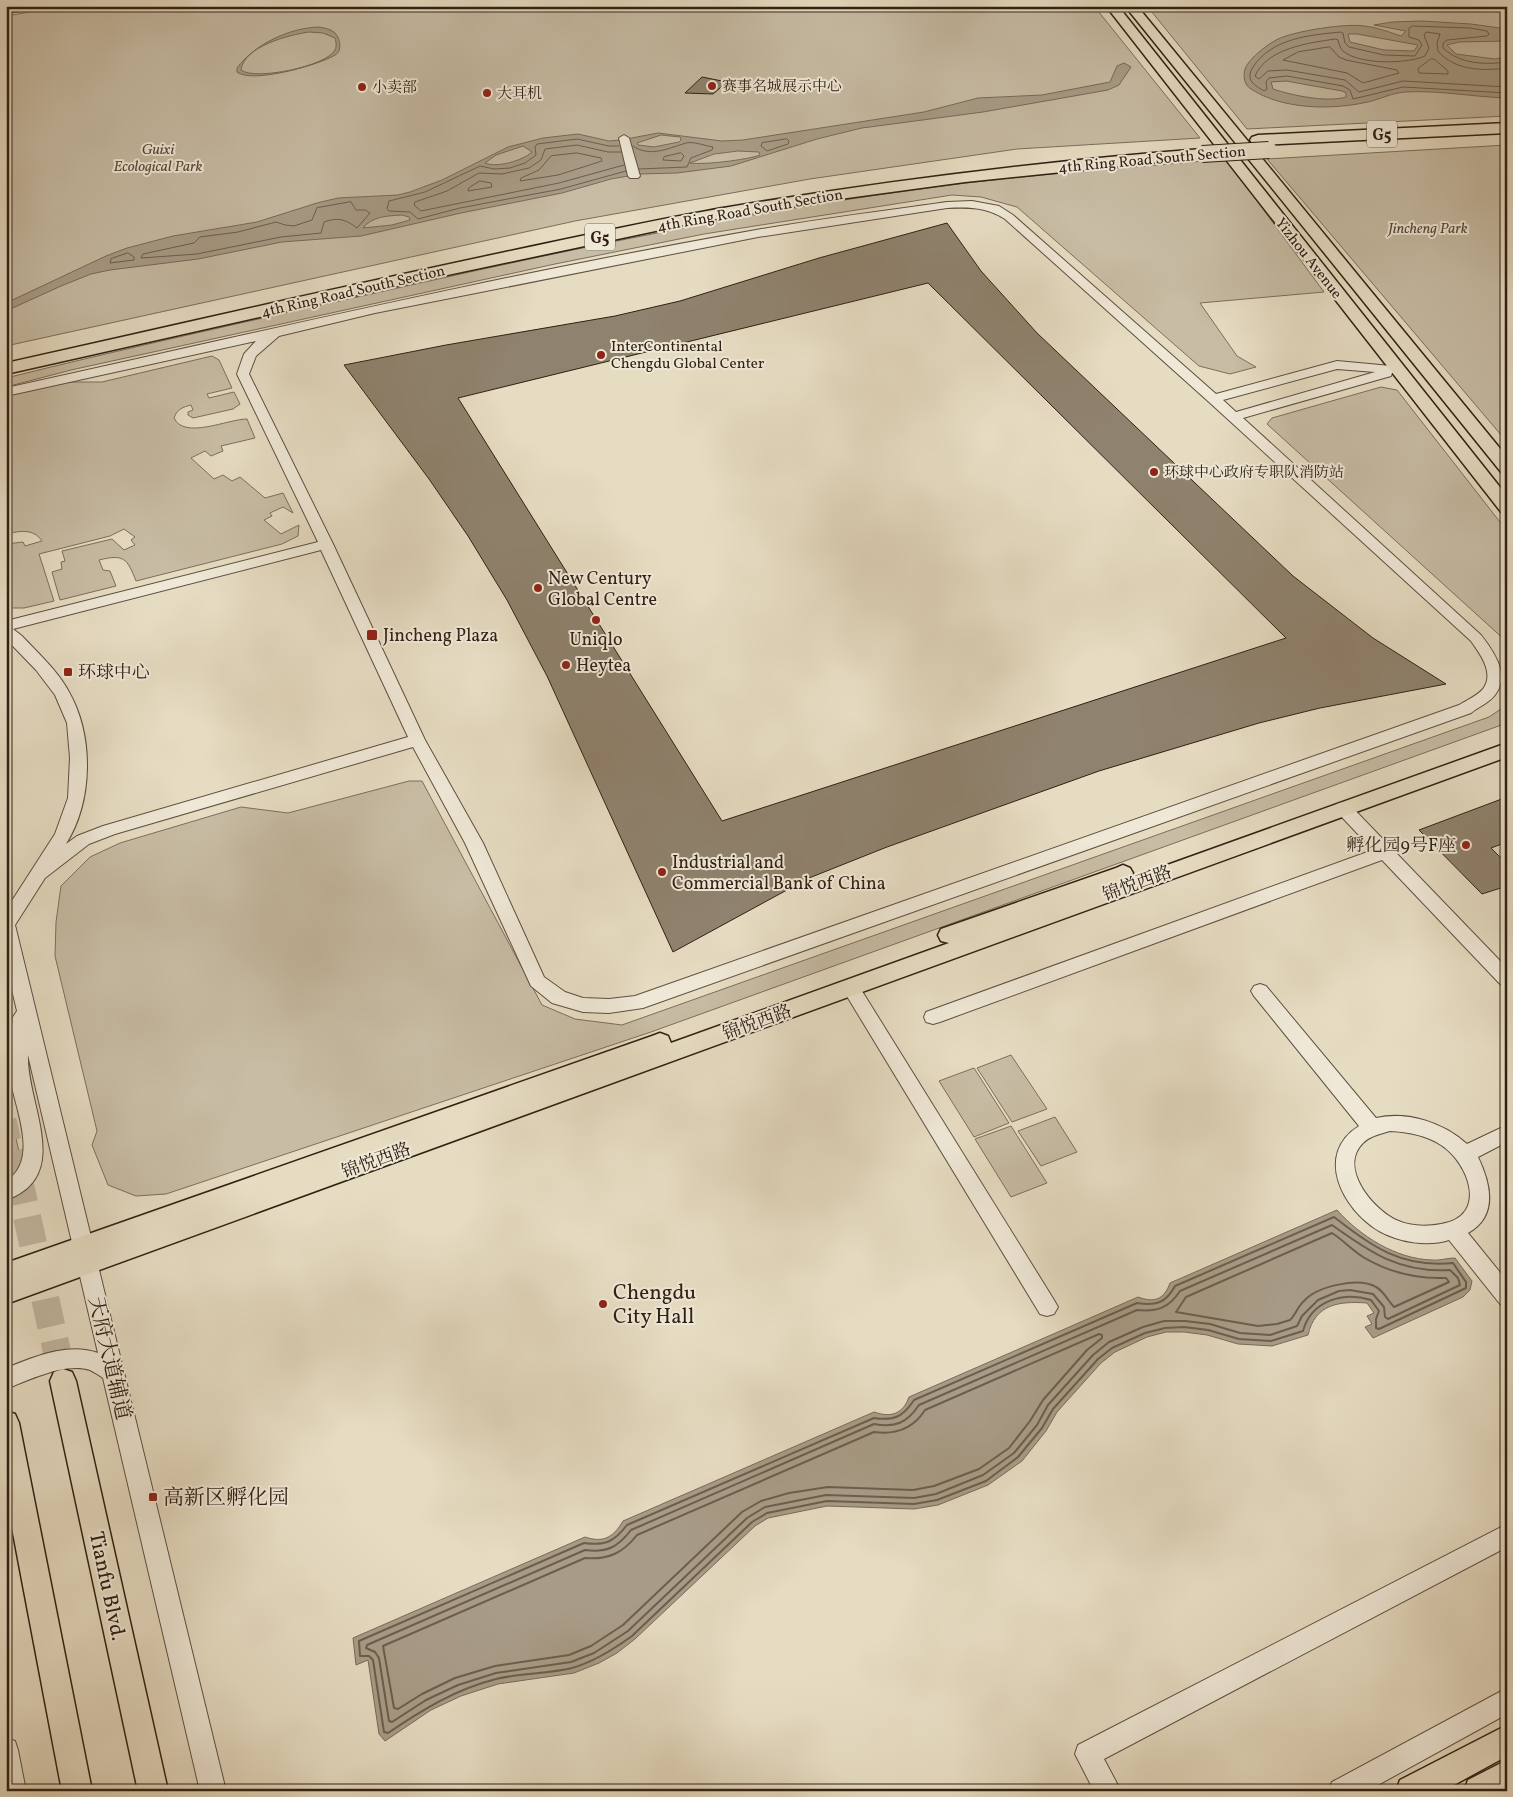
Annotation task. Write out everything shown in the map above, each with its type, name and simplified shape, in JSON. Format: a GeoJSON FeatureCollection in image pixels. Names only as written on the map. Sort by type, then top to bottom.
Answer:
{"type":"FeatureCollection","features":[{"type":"Feature","properties":{"kind":"highway","name":"4th Ring Road South Section"},"geometry":{"type":"LineString","coordinates":[[6,356],[489,249],[775,193],[1050,156],[1199,149],[1507,128]]}},
{"type":"Feature","properties":{"kind":"highway","name":"4th Ring Road South Section"},"geometry":{"type":"LineString","coordinates":[[1263,145],[1507,138]]}},
{"type":"Feature","properties":{"kind":"highway","name":"4th Ring Road South Section"},"geometry":{"type":"LineString","coordinates":[[6,369],[398,280],[618,233],[839,194],[1199,149]]}},
{"type":"Feature","properties":{"kind":"main road"},"geometry":{"type":"LineString","coordinates":[[6,9],[24,6]]}},
{"type":"Feature","properties":{"kind":"main road","name":"Yizhou Avenue"},"geometry":{"type":"LineString","coordinates":[[1112,6],[1507,508]]}},
{"type":"Feature","properties":{"kind":"main road","name":"Yizhou Avenue"},"geometry":{"type":"LineString","coordinates":[[1131,6],[1507,468]]}},
{"type":"Feature","properties":{"kind":"main road","name":"锦悦西路"},"geometry":{"type":"LineString","coordinates":[[6,1293],[85,1256],[1019,909],[1507,736]]}},
{"type":"Feature","properties":{"kind":"main road","name":"锦悦西路"},"geometry":{"type":"LineString","coordinates":[[6,1274],[85,1256],[851,988],[1507,750]]}},
{"type":"Feature","properties":{"kind":"main road","name":"Tianfu Blvd."},"geometry":{"type":"LineString","coordinates":[[63,1381],[152,1791]]}},
{"type":"Feature","properties":{"kind":"main road"},"geometry":{"type":"LineString","coordinates":[[6,1422],[77,1791]]}},
{"type":"Feature","properties":{"kind":"main road"},"geometry":{"type":"LineString","coordinates":[[1411,1791],[1507,1740]]}},
{"type":"Feature","properties":{"kind":"main road"},"geometry":{"type":"LineString","coordinates":[[1479,1791],[1507,1775]]}},
{"type":"Feature","properties":{"kind":"street"},"geometry":{"type":"LineString","coordinates":[[624,138],[634,176]]}},
{"type":"Feature","properties":{"kind":"street"},"geometry":{"type":"LineString","coordinates":[[6,392],[375,309],[758,233],[948,205],[978,204],[1000,211],[1009,217],[1214,399],[1476,638],[1492,658],[1496,677],[1488,694],[1465,709],[646,999],[607,1008],[572,1003],[547,992],[537,980],[474,843],[417,740],[244,374],[245,361],[256,348],[275,333]]}},
{"type":"Feature","properties":{"kind":"street"},"geometry":{"type":"LineString","coordinates":[[1214,399],[1337,365],[1397,370]]}},
{"type":"Feature","properties":{"kind":"street"},"geometry":{"type":"LineString","coordinates":[[1233,417],[1397,370]]}},
{"type":"Feature","properties":{"kind":"street"},"geometry":{"type":"LineString","coordinates":[[6,626],[326,544]]}},
{"type":"Feature","properties":{"kind":"street"},"geometry":{"type":"LineString","coordinates":[[6,631],[17,639],[62,693],[75,724],[78,758],[76,798],[63,835],[6,925]]}},
{"type":"Feature","properties":{"kind":"street"},"geometry":{"type":"LineString","coordinates":[[40,873],[83,840],[109,830],[417,740]]}},
{"type":"Feature","properties":{"kind":"street"},"geometry":{"type":"LineString","coordinates":[[1343,808],[1507,980]]}},
{"type":"Feature","properties":{"kind":"street"},"geometry":{"type":"LineString","coordinates":[[933,1017],[1384,852]]}},
{"type":"Feature","properties":{"kind":"street","name":"天府大道辅道"},"geometry":{"type":"LineString","coordinates":[[6,925],[213,1791]]}},
{"type":"Feature","properties":{"kind":"street"},"geometry":{"type":"LineString","coordinates":[[851,988],[1047,1307]]}},
{"type":"Feature","properties":{"kind":"street"},"geometry":{"type":"LineString","coordinates":[[1260,991],[1372,1128]]}},
{"type":"Feature","properties":{"kind":"street"},"geometry":{"type":"LineString","coordinates":[[6,1192],[12,1190],[29,1174],[34,1160],[34,1144],[18,1073],[23,997]]}},
{"type":"Feature","properties":{"kind":"street"},"geometry":{"type":"LineString","coordinates":[[1390,1123],[1410,1124],[1430,1130],[1449,1140],[1465,1154],[1476,1171],[1481,1189],[1478,1206],[1469,1220],[1454,1231],[1433,1235],[1410,1233],[1388,1225],[1368,1212],[1354,1195],[1346,1179],[1344,1163],[1348,1148],[1358,1136],[1372,1128],[1390,1123]]}},
{"type":"Feature","properties":{"kind":"street"},"geometry":{"type":"LineString","coordinates":[[1465,1154],[1507,1133]]}},
{"type":"Feature","properties":{"kind":"street"},"geometry":{"type":"LineString","coordinates":[[1454,1231],[1507,1297]]}},
{"type":"Feature","properties":{"kind":"street"},"geometry":{"type":"LineString","coordinates":[[6,1380],[39,1367],[66,1360],[88,1360],[113,1372]]}},
{"type":"Feature","properties":{"kind":"street"},"geometry":{"type":"LineString","coordinates":[[1108,1791],[1087,1754],[1507,1535]]}},
{"type":"Feature","properties":{"kind":"street"},"geometry":{"type":"LineString","coordinates":[[1342,1791],[1507,1700]]}},
{"type":"Feature","properties":{"kind":"street"},"geometry":{"type":"LineString","coordinates":[[6,1750],[13,1791]]}},
{"type":"Feature","properties":{"kind":"green space","name":"Guixi Ecological Park"},"geometry":{"type":"Polygon","coordinates":[[[65,6],[1094,6],[1200,138],[1017,149],[810,179],[575,221],[6,346],[6,16],[65,6]]]}},
{"type":"Feature","properties":{"kind":"green space"},"geometry":{"type":"Polygon","coordinates":[[[1147,6],[1507,6],[1507,116],[1247,129],[1147,6]]]}},
{"type":"Feature","properties":{"kind":"green space","name":"Jincheng Park"},"geometry":{"type":"Polygon","coordinates":[[[1507,145],[1507,442],[1267,159],[1507,145]]]}},
{"type":"Feature","properties":{"kind":"green space"},"geometry":{"type":"Polygon","coordinates":[[[1226,159],[1324,292],[1200,303],[1237,356],[1256,367],[1230,374],[1199,366],[1017,207],[981,197],[952,195],[704,234],[555,264],[71,370],[6,387],[6,378],[142,345],[651,234],[792,208],[970,182],[1226,159]]]}},
{"type":"Feature","properties":{"kind":"green space"},"geometry":{"type":"Polygon","coordinates":[[[212,356],[219,360],[232,388],[207,394],[209,398],[234,392],[240,404],[233,409],[193,418],[188,415],[188,412],[193,410],[191,405],[177,412],[174,418],[179,424],[196,428],[247,419],[255,438],[221,446],[223,451],[211,456],[205,451],[191,458],[214,479],[223,475],[232,481],[240,477],[265,498],[283,493],[293,513],[283,507],[270,513],[272,516],[264,520],[281,534],[299,525],[298,536],[282,544],[136,581],[130,567],[124,560],[114,558],[99,560],[103,570],[110,571],[116,586],[60,600],[52,572],[62,569],[61,562],[65,561],[62,551],[112,539],[124,550],[135,545],[131,540],[135,537],[124,529],[110,536],[39,554],[54,601],[24,608],[6,608],[6,544],[23,542],[25,546],[42,541],[35,534],[26,531],[6,534],[6,396],[67,382],[102,382],[212,356]]]}},
{"type":"Feature","properties":{"kind":"green space"},"geometry":{"type":"Polygon","coordinates":[[[1381,387],[1397,390],[1507,531],[1507,642],[1267,424],[1272,418],[1381,387]]]}},
{"type":"Feature","properties":{"kind":"green space"},"geometry":{"type":"Polygon","coordinates":[[[1507,705],[1507,723],[651,1032],[166,1194],[136,1196],[108,1185],[92,1145],[97,1131],[55,956],[56,922],[61,886],[90,857],[120,843],[241,807],[288,813],[409,781],[422,781],[542,1005],[575,1019],[622,1025],[1489,717],[1507,705]]]}},
{"type":"Feature","properties":{"kind":"green space"},"geometry":{"type":"Polygon","coordinates":[[[1011,1055],[1047,1109],[1012,1122],[977,1068],[1011,1055]]]}},
{"type":"Feature","properties":{"kind":"green space"},"geometry":{"type":"Polygon","coordinates":[[[974,1068],[1009,1123],[974,1137],[939,1081],[974,1068]]]}},
{"type":"Feature","properties":{"kind":"green space"},"geometry":{"type":"Polygon","coordinates":[[[6,1093],[21,1161],[20,1173],[6,1188],[6,1093]]]}},
{"type":"Feature","properties":{"kind":"green space"},"geometry":{"type":"Polygon","coordinates":[[[1055,1117],[1077,1152],[1041,1166],[1018,1131],[1055,1117]]]}},
{"type":"Feature","properties":{"kind":"green space"},"geometry":{"type":"Polygon","coordinates":[[[1011,1126],[1047,1183],[1011,1197],[975,1139],[1011,1126]]]}},
{"type":"Feature","properties":{"kind":"water"},"geometry":{"type":"Polygon","coordinates":[[[1422,21],[1471,24],[1507,29],[1507,41],[1459,42],[1447,45],[1456,54],[1495,59],[1507,57],[1507,98],[1405,92],[1354,105],[1324,107],[1278,101],[1251,89],[1245,83],[1245,69],[1250,60],[1278,39],[1308,31],[1356,25],[1401,36],[1406,31],[1374,25],[1422,21]],[[1348,34],[1350,42],[1384,50],[1414,51],[1418,45],[1357,34],[1348,34]],[[1286,81],[1271,82],[1273,89],[1319,99],[1346,97],[1346,93],[1342,91],[1286,81]]]}},
{"type":"Feature","properties":{"kind":"water"},"geometry":{"type":"Polygon","coordinates":[[[319,27],[329,29],[338,37],[340,47],[338,53],[315,64],[286,72],[256,76],[237,72],[237,68],[250,54],[263,45],[274,39],[296,30],[319,27]],[[309,32],[279,39],[250,54],[241,70],[260,74],[275,73],[305,66],[329,56],[335,50],[336,44],[335,38],[323,33],[309,32]]]}},
{"type":"Feature","properties":{"kind":"water"},"geometry":{"type":"Polygon","coordinates":[[[1124,63],[1131,67],[1119,85],[1108,90],[983,112],[862,128],[817,139],[731,166],[677,173],[640,174],[611,179],[562,193],[461,213],[361,236],[282,242],[198,259],[110,270],[91,274],[6,311],[6,303],[127,248],[173,236],[257,222],[338,198],[398,195],[410,192],[442,180],[508,147],[543,138],[578,134],[609,141],[658,133],[722,141],[743,140],[924,112],[978,98],[1042,95],[1110,82],[1117,66],[1124,63]],[[661,135],[637,143],[638,145],[654,147],[681,140],[680,137],[661,135]],[[523,146],[496,155],[485,163],[496,165],[509,163],[532,152],[523,146]],[[738,151],[714,154],[690,163],[725,162],[760,155],[759,152],[738,151]],[[402,215],[386,216],[371,221],[363,228],[392,225],[410,220],[409,217],[402,215]]]}},
{"type":"Feature","properties":{"kind":"water"},"geometry":{"type":"Polygon","coordinates":[[[1337,1210],[1356,1229],[1392,1251],[1419,1259],[1455,1258],[1472,1281],[1470,1290],[1463,1297],[1373,1338],[1365,1327],[1372,1324],[1367,1316],[1374,1313],[1367,1303],[1347,1303],[1330,1307],[1316,1317],[1308,1335],[1272,1346],[1238,1344],[1207,1335],[1184,1332],[1166,1332],[1147,1337],[1115,1352],[1101,1363],[1057,1412],[1046,1431],[1022,1461],[988,1485],[938,1505],[914,1509],[827,1506],[768,1518],[755,1526],[635,1639],[617,1653],[599,1663],[574,1673],[498,1684],[461,1696],[431,1710],[385,1741],[379,1734],[368,1660],[356,1665],[353,1638],[585,1537],[591,1539],[607,1538],[615,1532],[623,1521],[874,1412],[886,1415],[896,1413],[900,1411],[909,1397],[1138,1297],[1149,1300],[1158,1299],[1168,1289],[1170,1283],[1337,1210]]]}},
{"type":"Feature","properties":{"kind":"building","name":"赛事名城展示中心"},"geometry":{"type":"Polygon","coordinates":[[[702,77],[727,82],[713,94],[685,93],[702,77]]]}},
{"type":"Feature","properties":{"kind":"building","name":"New Century Global Centre"},"geometry":{"type":"Polygon","coordinates":[[[947,223],[981,271],[1037,333],[1293,576],[1373,638],[1446,684],[1320,708],[1259,723],[1099,771],[887,847],[809,878],[673,952],[547,676],[507,600],[468,536],[429,479],[344,365],[446,345],[615,316],[680,301],[819,258],[947,223]],[[928,283],[458,398],[722,821],[1286,638],[928,283]]]}},
{"type":"Feature","properties":{"kind":"building","name":"孵化园9号F座"},"geometry":{"type":"Polygon","coordinates":[[[1507,797],[1507,842],[1491,848],[1507,864],[1507,886],[1482,894],[1419,830],[1507,797]]]}},
{"type":"Feature","properties":{"kind":"tunnel"},"geometry":{"type":"LineString","coordinates":[[6,1120],[19,1177]]}},
{"type":"Feature","properties":{"kind":"tunnel"},"geometry":{"type":"LineString","coordinates":[[18,1176],[63,1379]]}},
{"type":"Feature","properties":{"kind":"place","name":"赛事名城展示中心"},"geometry":{"type":"Point","coordinates":[712,86]}},
{"type":"Feature","properties":{"kind":"place","name":"小卖部"},"geometry":{"type":"Point","coordinates":[362,87]}},
{"type":"Feature","properties":{"kind":"place","name":"大耳机"},"geometry":{"type":"Point","coordinates":[487,93]}},
{"type":"Feature","properties":{"kind":"place","name":"InterContinental Chengdu Global Center"},"geometry":{"type":"Point","coordinates":[601,355]}},
{"type":"Feature","properties":{"kind":"place","name":"环球中心政府专职队消防站"},"geometry":{"type":"Point","coordinates":[1154,472]}},
{"type":"Feature","properties":{"kind":"place","name":"New Century Global Centre"},"geometry":{"type":"Point","coordinates":[538,588]}},
{"type":"Feature","properties":{"kind":"place","name":"Uniqlo"},"geometry":{"type":"Point","coordinates":[596,620]}},
{"type":"Feature","properties":{"kind":"place","name":"Jincheng Plaza"},"geometry":{"type":"Point","coordinates":[372,635]}},
{"type":"Feature","properties":{"kind":"place","name":"Heytea"},"geometry":{"type":"Point","coordinates":[566,665]}},
{"type":"Feature","properties":{"kind":"place","name":"环球中心"},"geometry":{"type":"Point","coordinates":[68,672]}},
{"type":"Feature","properties":{"kind":"place","name":"孵化园9号F座"},"geometry":{"type":"Point","coordinates":[1466,845]}},
{"type":"Feature","properties":{"kind":"place","name":"Industrial and Commercial Bank of China"},"geometry":{"type":"Point","coordinates":[662,872]}},
{"type":"Feature","properties":{"kind":"place","name":"Chengdu City Hall"},"geometry":{"type":"Point","coordinates":[603,1304]}},
{"type":"Feature","properties":{"kind":"place","name":"高新区孵化园"},"geometry":{"type":"Point","coordinates":[153,1497]}}]}
